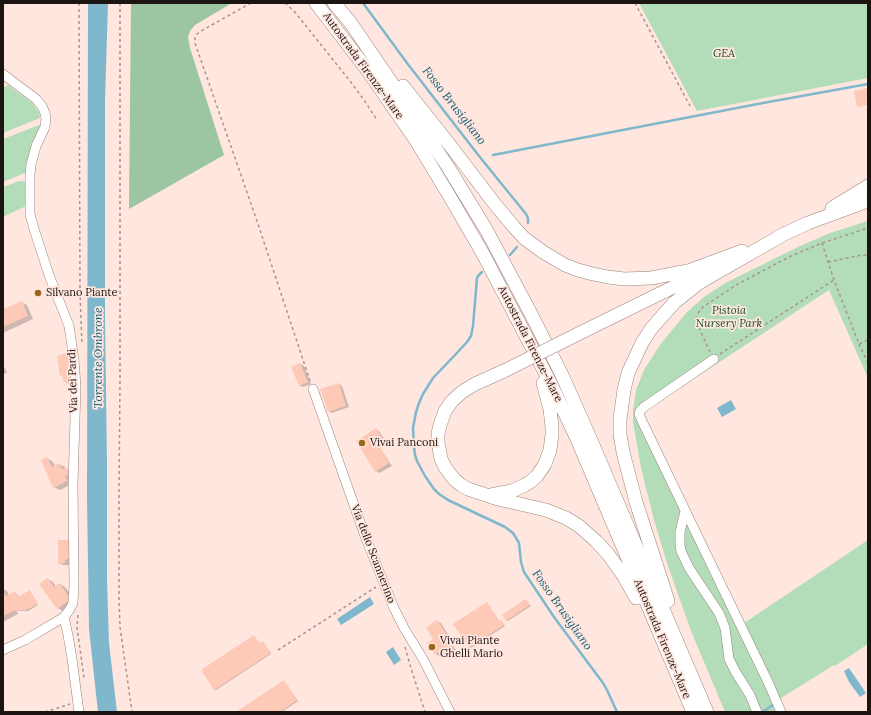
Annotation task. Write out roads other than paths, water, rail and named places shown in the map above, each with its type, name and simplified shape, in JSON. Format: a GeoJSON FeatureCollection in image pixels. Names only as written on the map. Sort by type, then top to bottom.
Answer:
{"type":"FeatureCollection","features":[{"type":"Feature","properties":{"kind":"highway","name":"Autostrada Firenze-Mare"},"geometry":{"type":"LineString","coordinates":[[316,3],[368,71],[415,139],[482,252],[550,382],[699,710]]}},
{"type":"Feature","properties":{"kind":"highway","name":"Autostrada Firenze-Mare"},"geometry":{"type":"LineString","coordinates":[[334,3],[350,22],[417,120],[466,197],[487,231],[530,312],[562,375],[590,438],[699,710]]}},
{"type":"Feature","properties":{"kind":"highway"},"geometry":{"type":"LineString","coordinates":[[350,22],[391,70],[509,222],[535,247],[565,265],[578,270],[608,277],[624,279],[651,278],[677,274],[700,267],[786,233]]}},
{"type":"Feature","properties":{"kind":"highway"},"geometry":{"type":"LineString","coordinates":[[808,223],[868,186]]}},
{"type":"Feature","properties":{"kind":"highway"},"geometry":{"type":"LineString","coordinates":[[699,710],[628,582],[600,544],[579,526],[557,514],[486,496],[465,487],[450,474],[441,459],[438,434],[442,418],[445,411],[457,396],[467,388],[686,280],[786,233],[808,223],[868,201]]}},
{"type":"Feature","properties":{"kind":"highway"},"geometry":{"type":"LineString","coordinates":[[699,710],[623,452],[620,434],[621,407],[624,390],[628,373],[642,343],[655,324],[675,302],[699,283],[786,233]]}},
{"type":"Feature","properties":{"kind":"highway"},"geometry":{"type":"LineString","coordinates":[[486,496],[519,489],[530,482],[545,464],[550,450],[552,435],[550,409],[544,386],[522,327]]}},
{"type":"Feature","properties":{"kind":"street","name":"Via dei Pardi"},"geometry":{"type":"LineString","coordinates":[[3,74],[40,102],[45,113],[45,127],[36,146],[31,165],[30,214],[49,275],[67,321],[73,347],[76,386],[73,484],[74,595],[72,606],[64,617]]}},
{"type":"Feature","properties":{"kind":"street"},"geometry":{"type":"LineString","coordinates":[[714,359],[644,407],[639,414],[781,712]]}},
{"type":"Feature","properties":{"kind":"street","name":"Via dello Scannerino"},"geometry":{"type":"LineString","coordinates":[[313,389],[365,536],[383,582],[400,620],[423,659],[450,712]]}},
{"type":"Feature","properties":{"kind":"street"},"geometry":{"type":"LineString","coordinates":[[685,511],[680,532],[681,551],[689,568],[719,612],[725,628],[729,659],[750,695],[757,712]]}},
{"type":"Feature","properties":{"kind":"street"},"geometry":{"type":"LineString","coordinates":[[3,650],[16,645],[64,617],[72,659],[79,712]]}},
{"type":"Feature","properties":{"kind":"water","name":"Torrente Ombrone"},"geometry":{"type":"Polygon","coordinates":[[[88,3],[108,3],[105,100],[107,579],[109,643],[117,712],[98,712],[89,629],[87,497],[88,3]]]}},
{"type":"Feature","properties":{"kind":"water"},"geometry":{"type":"Polygon","coordinates":[[[731,400],[736,409],[722,417],[717,408],[731,400]]]}},
{"type":"Feature","properties":{"kind":"water"},"geometry":{"type":"Polygon","coordinates":[[[370,597],[374,604],[341,625],[337,619],[370,597]]]}},
{"type":"Feature","properties":{"kind":"water"},"geometry":{"type":"Polygon","coordinates":[[[393,647],[401,660],[394,665],[386,652],[393,647]]]}},
{"type":"Feature","properties":{"kind":"water"},"geometry":{"type":"Polygon","coordinates":[[[849,668],[866,693],[860,697],[849,682],[844,671],[849,668]]]}},
{"type":"Feature","properties":{"kind":"waterway","name":"Fosso Brusigliano"},"geometry":{"type":"LineString","coordinates":[[363,3],[407,63],[526,214],[528,223]]}},
{"type":"Feature","properties":{"kind":"waterway"},"geometry":{"type":"LineString","coordinates":[[493,155],[868,84]]}},
{"type":"Feature","properties":{"kind":"waterway","name":"Fosso Brusigliano"},"geometry":{"type":"LineString","coordinates":[[510,255],[517,247]]}},
{"type":"Feature","properties":{"kind":"waterway","name":"Fosso Brusigliano"},"geometry":{"type":"LineString","coordinates":[[482,272],[477,278],[471,336],[433,378],[419,403],[413,428],[415,455],[425,476],[439,494],[448,500],[505,527],[513,533],[519,543],[521,562],[524,572],[554,617],[603,683],[617,712]]}},
{"type":"Feature","properties":{"kind":"waterway"},"geometry":{"type":"LineString","coordinates":[[762,712],[773,705]]}},
{"type":"Feature","properties":{"kind":"place","name":"Silvano Piante"},"geometry":{"type":"Point","coordinates":[38,293]}},
{"type":"Feature","properties":{"kind":"place","name":"Vivai Panconi"},"geometry":{"type":"Point","coordinates":[362,443]}},
{"type":"Feature","properties":{"kind":"place","name":"Vivai Piante Ghelli Mario"},"geometry":{"type":"Point","coordinates":[432,647]}},
{"type":"Feature","properties":{"kind":"park label","name":"GEA"},"geometry":{"type":"Point","coordinates":[724,54]}},
{"type":"Feature","properties":{"kind":"park label","name":"Pistoia Nursery Park"},"geometry":{"type":"Point","coordinates":[729,317]}}]}
